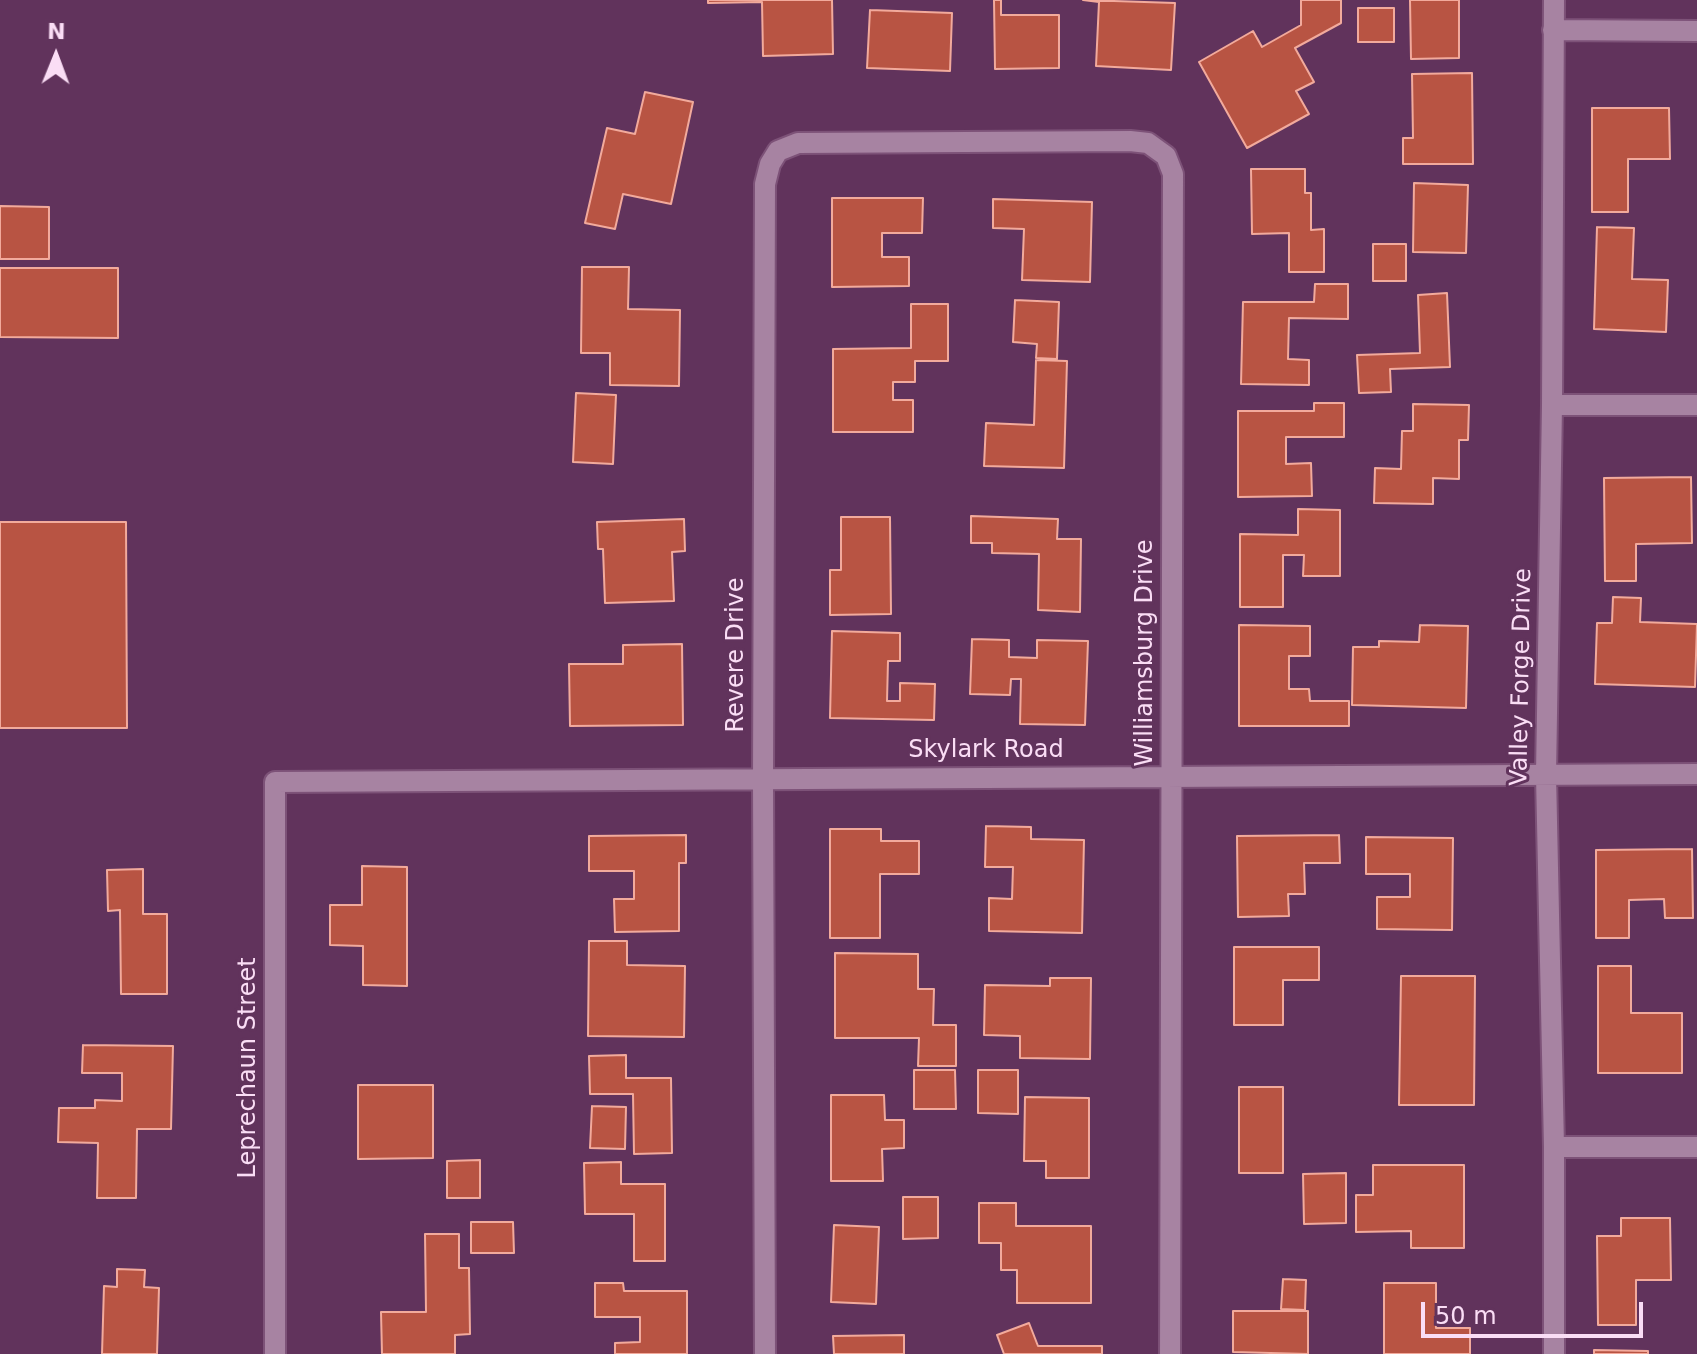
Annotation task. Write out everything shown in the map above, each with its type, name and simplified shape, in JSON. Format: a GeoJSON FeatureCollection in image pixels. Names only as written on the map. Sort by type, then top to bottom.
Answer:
{"type":"FeatureCollection","features":[{"type":"Feature","properties":{"kind":"street","name":"Valley Forge Drive"},"geometry":{"type":"LineString","coordinates":[[1554,0],[1546,775],[1554,1147],[1554,1354]]}},
{"type":"Feature","properties":{"kind":"street"},"geometry":{"type":"LineString","coordinates":[[1553,30],[1697,31]]}},
{"type":"Feature","properties":{"kind":"street","name":"Williamsburg Drive"},"geometry":{"type":"LineString","coordinates":[[968,142],[1148,143],[1166,156],[1173,174],[1170,1354]]}},
{"type":"Feature","properties":{"kind":"street","name":"Revere Drive"},"geometry":{"type":"LineString","coordinates":[[765,1354],[765,199],[770,164],[778,151],[798,143],[968,142]]}},
{"type":"Feature","properties":{"kind":"street"},"geometry":{"type":"LineString","coordinates":[[1552,405],[1697,405]]}},
{"type":"Feature","properties":{"kind":"street","name":"Skylark Road"},"geometry":{"type":"LineString","coordinates":[[275,782],[1697,774]]}},
{"type":"Feature","properties":{"kind":"street","name":"Leprechaun Street"},"geometry":{"type":"LineString","coordinates":[[275,782],[275,1354]]}},
{"type":"Feature","properties":{"kind":"street"},"geometry":{"type":"LineString","coordinates":[[1554,1147],[1697,1147]]}},
{"type":"Feature","properties":{"kind":"building"},"geometry":{"type":"Polygon","coordinates":[[[708,0],[832,0],[833,54],[763,56],[762,2],[708,3],[708,0]]]}},
{"type":"Feature","properties":{"kind":"building"},"geometry":{"type":"Polygon","coordinates":[[[994,0],[1001,0],[1001,15],[1059,15],[1059,68],[995,69],[994,0]]]}},
{"type":"Feature","properties":{"kind":"building"},"geometry":{"type":"Polygon","coordinates":[[[1083,0],[1175,3],[1171,70],[1096,66],[1099,2],[1083,0]]]}},
{"type":"Feature","properties":{"kind":"building"},"geometry":{"type":"Polygon","coordinates":[[[1301,0],[1341,0],[1341,23],[1295,48],[1314,82],[1296,91],[1309,114],[1247,148],[1199,62],[1253,31],[1262,47],[1301,25],[1301,0]]]}},
{"type":"Feature","properties":{"kind":"building"},"geometry":{"type":"Polygon","coordinates":[[[1410,0],[1459,0],[1459,58],[1411,59],[1410,0]]]}},
{"type":"Feature","properties":{"kind":"building"},"geometry":{"type":"Polygon","coordinates":[[[1358,8],[1394,8],[1394,42],[1358,42],[1358,8]]]}},
{"type":"Feature","properties":{"kind":"building"},"geometry":{"type":"Polygon","coordinates":[[[870,10],[952,13],[950,71],[867,68],[870,10]]]}},
{"type":"Feature","properties":{"kind":"building"},"geometry":{"type":"Polygon","coordinates":[[[1472,73],[1473,164],[1403,164],[1403,138],[1413,138],[1412,74],[1472,73]]]}},
{"type":"Feature","properties":{"kind":"building"},"geometry":{"type":"Polygon","coordinates":[[[645,92],[693,102],[671,204],[623,194],[615,229],[585,223],[607,128],[635,134],[645,92]]]}},
{"type":"Feature","properties":{"kind":"building"},"geometry":{"type":"Polygon","coordinates":[[[1592,108],[1669,108],[1670,159],[1628,159],[1628,212],[1592,212],[1592,108]]]}},
{"type":"Feature","properties":{"kind":"building"},"geometry":{"type":"Polygon","coordinates":[[[1251,169],[1305,169],[1305,193],[1311,193],[1311,230],[1324,229],[1324,272],[1289,272],[1289,233],[1252,234],[1251,169]]]}},
{"type":"Feature","properties":{"kind":"building"},"geometry":{"type":"Polygon","coordinates":[[[1414,183],[1468,185],[1466,253],[1413,252],[1414,183]]]}},
{"type":"Feature","properties":{"kind":"building"},"geometry":{"type":"Polygon","coordinates":[[[832,198],[923,198],[922,233],[882,233],[882,257],[909,257],[909,286],[832,287],[832,198]]]}},
{"type":"Feature","properties":{"kind":"building"},"geometry":{"type":"Polygon","coordinates":[[[993,199],[1092,202],[1090,282],[1022,280],[1024,229],[993,228],[993,199]]]}},
{"type":"Feature","properties":{"kind":"building"},"geometry":{"type":"Polygon","coordinates":[[[0,206],[49,207],[49,259],[0,259],[0,206]]]}},
{"type":"Feature","properties":{"kind":"building"},"geometry":{"type":"Polygon","coordinates":[[[1597,227],[1634,228],[1632,279],[1668,280],[1666,332],[1594,329],[1597,227]]]}},
{"type":"Feature","properties":{"kind":"building"},"geometry":{"type":"Polygon","coordinates":[[[1373,244],[1406,244],[1406,281],[1373,281],[1373,244]]]}},
{"type":"Feature","properties":{"kind":"building"},"geometry":{"type":"Polygon","coordinates":[[[582,267],[629,267],[628,309],[680,310],[679,386],[610,385],[610,353],[581,353],[582,267]]]}},
{"type":"Feature","properties":{"kind":"building"},"geometry":{"type":"Polygon","coordinates":[[[0,268],[118,268],[118,338],[0,337],[0,268]]]}},
{"type":"Feature","properties":{"kind":"building"},"geometry":{"type":"Polygon","coordinates":[[[1315,284],[1348,284],[1348,319],[1289,318],[1288,359],[1309,360],[1309,385],[1241,384],[1243,302],[1314,302],[1315,284]]]}},
{"type":"Feature","properties":{"kind":"building"},"geometry":{"type":"Polygon","coordinates":[[[1447,293],[1450,367],[1390,369],[1391,392],[1359,393],[1357,355],[1420,353],[1418,295],[1447,293]]]}},
{"type":"Feature","properties":{"kind":"building"},"geometry":{"type":"Polygon","coordinates":[[[1015,300],[1059,302],[1057,359],[1036,358],[1037,344],[1013,342],[1015,300]]]}},
{"type":"Feature","properties":{"kind":"building"},"geometry":{"type":"Polygon","coordinates":[[[911,304],[948,304],[948,361],[915,361],[915,382],[893,382],[893,400],[913,400],[913,432],[833,432],[833,349],[911,348],[911,304]]]}},
{"type":"Feature","properties":{"kind":"building"},"geometry":{"type":"Polygon","coordinates":[[[1036,360],[1067,361],[1064,468],[984,466],[986,423],[1034,425],[1036,360]]]}},
{"type":"Feature","properties":{"kind":"building"},"geometry":{"type":"Polygon","coordinates":[[[576,393],[616,395],[613,464],[573,462],[576,393]]]}},
{"type":"Feature","properties":{"kind":"building"},"geometry":{"type":"Polygon","coordinates":[[[1314,403],[1344,403],[1344,437],[1286,437],[1286,464],[1311,463],[1312,496],[1238,497],[1238,411],[1314,411],[1314,403]]]}},
{"type":"Feature","properties":{"kind":"building"},"geometry":{"type":"Polygon","coordinates":[[[1413,404],[1469,405],[1468,440],[1459,440],[1459,479],[1433,478],[1433,504],[1374,503],[1375,468],[1401,469],[1402,431],[1413,431],[1413,404]]]}},
{"type":"Feature","properties":{"kind":"building"},"geometry":{"type":"Polygon","coordinates":[[[1691,477],[1692,543],[1636,544],[1636,581],[1605,581],[1604,478],[1691,477]]]}},
{"type":"Feature","properties":{"kind":"building"},"geometry":{"type":"Polygon","coordinates":[[[1298,509],[1340,510],[1340,576],[1303,576],[1304,555],[1283,555],[1283,607],[1240,607],[1240,534],[1298,535],[1298,509]]]}},
{"type":"Feature","properties":{"kind":"building"},"geometry":{"type":"Polygon","coordinates":[[[971,516],[1058,519],[1057,539],[1081,539],[1080,612],[1038,610],[1039,554],[992,553],[992,543],[971,543],[971,516]]]}},
{"type":"Feature","properties":{"kind":"building"},"geometry":{"type":"Polygon","coordinates":[[[841,517],[890,517],[891,614],[830,615],[830,570],[841,570],[841,517]]]}},
{"type":"Feature","properties":{"kind":"building"},"geometry":{"type":"Polygon","coordinates":[[[684,519],[685,551],[672,552],[674,601],[605,603],[603,549],[598,549],[597,522],[684,519]]]}},
{"type":"Feature","properties":{"kind":"building"},"geometry":{"type":"Polygon","coordinates":[[[0,522],[126,522],[127,728],[0,728],[0,522]]]}},
{"type":"Feature","properties":{"kind":"building"},"geometry":{"type":"Polygon","coordinates":[[[1613,597],[1641,598],[1640,622],[1697,624],[1695,687],[1595,684],[1597,623],[1612,623],[1613,597]]]}},
{"type":"Feature","properties":{"kind":"building"},"geometry":{"type":"Polygon","coordinates":[[[1239,625],[1310,626],[1310,656],[1289,656],[1289,689],[1309,689],[1310,701],[1349,701],[1349,726],[1239,726],[1239,625]]]}},
{"type":"Feature","properties":{"kind":"building"},"geometry":{"type":"Polygon","coordinates":[[[1420,625],[1468,626],[1466,708],[1352,705],[1353,647],[1379,647],[1379,641],[1419,642],[1420,625]]]}},
{"type":"Feature","properties":{"kind":"building"},"geometry":{"type":"Polygon","coordinates":[[[832,631],[900,633],[900,661],[888,661],[887,701],[900,701],[900,683],[935,684],[934,720],[830,718],[832,631]]]}},
{"type":"Feature","properties":{"kind":"building"},"geometry":{"type":"Polygon","coordinates":[[[972,639],[1009,640],[1009,657],[1037,658],[1037,640],[1088,641],[1085,725],[1020,724],[1021,679],[1011,679],[1010,695],[970,694],[972,639]]]}},
{"type":"Feature","properties":{"kind":"building"},"geometry":{"type":"Polygon","coordinates":[[[682,644],[683,725],[570,726],[569,664],[623,664],[623,645],[682,644]]]}},
{"type":"Feature","properties":{"kind":"building"},"geometry":{"type":"Polygon","coordinates":[[[986,826],[1031,827],[1031,839],[1084,840],[1082,933],[989,931],[989,898],[1012,899],[1013,867],[985,867],[986,826]]]}},
{"type":"Feature","properties":{"kind":"building"},"geometry":{"type":"Polygon","coordinates":[[[830,829],[881,829],[881,841],[919,841],[919,874],[880,874],[880,938],[830,938],[830,829]]]}},
{"type":"Feature","properties":{"kind":"building"},"geometry":{"type":"Polygon","coordinates":[[[686,835],[686,863],[679,863],[679,931],[615,932],[614,899],[634,899],[634,871],[589,871],[589,836],[686,835]]]}},
{"type":"Feature","properties":{"kind":"building"},"geometry":{"type":"Polygon","coordinates":[[[1339,835],[1340,863],[1304,863],[1305,894],[1288,894],[1289,916],[1238,917],[1237,836],[1339,835]]]}},
{"type":"Feature","properties":{"kind":"building"},"geometry":{"type":"Polygon","coordinates":[[[1366,837],[1453,838],[1452,930],[1377,929],[1377,897],[1410,897],[1410,874],[1366,874],[1366,837]]]}},
{"type":"Feature","properties":{"kind":"building"},"geometry":{"type":"Polygon","coordinates":[[[1692,849],[1693,918],[1665,918],[1664,899],[1629,900],[1629,938],[1596,938],[1596,850],[1692,849]]]}},
{"type":"Feature","properties":{"kind":"building"},"geometry":{"type":"Polygon","coordinates":[[[362,866],[407,867],[407,986],[363,985],[363,946],[330,945],[330,905],[362,905],[362,866]]]}},
{"type":"Feature","properties":{"kind":"building"},"geometry":{"type":"Polygon","coordinates":[[[143,869],[143,914],[167,914],[167,994],[121,994],[120,910],[108,911],[107,870],[143,869]]]}},
{"type":"Feature","properties":{"kind":"building"},"geometry":{"type":"Polygon","coordinates":[[[589,941],[627,941],[627,965],[685,966],[684,1037],[588,1036],[589,941]]]}},
{"type":"Feature","properties":{"kind":"building"},"geometry":{"type":"Polygon","coordinates":[[[1234,947],[1319,947],[1319,980],[1283,980],[1283,1025],[1234,1025],[1234,947]]]}},
{"type":"Feature","properties":{"kind":"building"},"geometry":{"type":"Polygon","coordinates":[[[835,953],[918,954],[918,989],[934,989],[933,1025],[956,1025],[956,1066],[918,1066],[919,1038],[835,1038],[835,953]]]}},
{"type":"Feature","properties":{"kind":"building"},"geometry":{"type":"Polygon","coordinates":[[[1598,966],[1631,966],[1631,1013],[1682,1013],[1682,1073],[1598,1073],[1598,966]]]}},
{"type":"Feature","properties":{"kind":"building"},"geometry":{"type":"Polygon","coordinates":[[[1401,976],[1475,976],[1474,1105],[1399,1105],[1401,976]]]}},
{"type":"Feature","properties":{"kind":"building"},"geometry":{"type":"Polygon","coordinates":[[[1050,978],[1091,978],[1090,1059],[1020,1058],[1020,1036],[984,1035],[985,985],[1050,986],[1050,978]]]}},
{"type":"Feature","properties":{"kind":"building"},"geometry":{"type":"Polygon","coordinates":[[[83,1045],[173,1046],[171,1129],[137,1129],[136,1198],[97,1198],[98,1143],[58,1142],[59,1108],[95,1108],[95,1100],[122,1101],[122,1073],[82,1073],[83,1045]]]}},
{"type":"Feature","properties":{"kind":"building"},"geometry":{"type":"Polygon","coordinates":[[[626,1055],[626,1078],[671,1078],[672,1153],[634,1154],[633,1094],[590,1094],[589,1056],[626,1055]]]}},
{"type":"Feature","properties":{"kind":"building"},"geometry":{"type":"Polygon","coordinates":[[[914,1070],[955,1070],[956,1109],[914,1109],[914,1070]]]}},
{"type":"Feature","properties":{"kind":"building"},"geometry":{"type":"Polygon","coordinates":[[[978,1070],[1018,1070],[1018,1114],[978,1113],[978,1070]]]}},
{"type":"Feature","properties":{"kind":"building"},"geometry":{"type":"Polygon","coordinates":[[[358,1085],[433,1085],[433,1158],[358,1159],[358,1085]]]}},
{"type":"Feature","properties":{"kind":"building"},"geometry":{"type":"Polygon","coordinates":[[[1239,1087],[1283,1087],[1283,1173],[1239,1173],[1239,1087]]]}},
{"type":"Feature","properties":{"kind":"building"},"geometry":{"type":"Polygon","coordinates":[[[831,1095],[884,1095],[885,1120],[904,1120],[904,1148],[882,1149],[883,1181],[831,1181],[831,1095]]]}},
{"type":"Feature","properties":{"kind":"building"},"geometry":{"type":"Polygon","coordinates":[[[1025,1097],[1089,1098],[1089,1178],[1046,1178],[1046,1161],[1024,1161],[1025,1097]]]}},
{"type":"Feature","properties":{"kind":"building"},"geometry":{"type":"Polygon","coordinates":[[[592,1106],[626,1107],[625,1149],[590,1148],[592,1106]]]}},
{"type":"Feature","properties":{"kind":"building"},"geometry":{"type":"Polygon","coordinates":[[[480,1160],[480,1198],[447,1198],[447,1161],[480,1160]]]}},
{"type":"Feature","properties":{"kind":"building"},"geometry":{"type":"Polygon","coordinates":[[[621,1162],[621,1184],[665,1184],[665,1261],[634,1261],[634,1214],[585,1214],[584,1163],[621,1162]]]}},
{"type":"Feature","properties":{"kind":"building"},"geometry":{"type":"Polygon","coordinates":[[[1373,1165],[1464,1165],[1464,1248],[1411,1248],[1411,1231],[1356,1232],[1356,1195],[1373,1195],[1373,1165]]]}},
{"type":"Feature","properties":{"kind":"building"},"geometry":{"type":"Polygon","coordinates":[[[1346,1173],[1346,1223],[1304,1224],[1303,1174],[1346,1173]]]}},
{"type":"Feature","properties":{"kind":"building"},"geometry":{"type":"Polygon","coordinates":[[[903,1197],[938,1197],[938,1238],[903,1239],[903,1197]]]}},
{"type":"Feature","properties":{"kind":"building"},"geometry":{"type":"Polygon","coordinates":[[[979,1203],[1016,1203],[1016,1226],[1091,1226],[1091,1303],[1017,1303],[1017,1270],[1001,1270],[1001,1243],[979,1243],[979,1203]]]}},
{"type":"Feature","properties":{"kind":"building"},"geometry":{"type":"Polygon","coordinates":[[[1621,1218],[1670,1218],[1671,1280],[1636,1280],[1636,1325],[1598,1325],[1597,1236],[1621,1236],[1621,1218]]]}},
{"type":"Feature","properties":{"kind":"building"},"geometry":{"type":"Polygon","coordinates":[[[471,1222],[513,1222],[514,1253],[471,1253],[471,1222]]]}},
{"type":"Feature","properties":{"kind":"building"},"geometry":{"type":"Polygon","coordinates":[[[834,1225],[879,1227],[876,1304],[831,1302],[834,1225]]]}},
{"type":"Feature","properties":{"kind":"building"},"geometry":{"type":"Polygon","coordinates":[[[425,1234],[459,1234],[459,1268],[469,1268],[470,1334],[455,1335],[455,1354],[382,1354],[381,1312],[426,1312],[425,1234]]]}},
{"type":"Feature","properties":{"kind":"building"},"geometry":{"type":"Polygon","coordinates":[[[117,1269],[145,1270],[144,1287],[159,1288],[157,1354],[102,1354],[104,1286],[117,1287],[117,1269]]]}},
{"type":"Feature","properties":{"kind":"building"},"geometry":{"type":"Polygon","coordinates":[[[1283,1279],[1306,1280],[1305,1310],[1281,1309],[1283,1279]]]}},
{"type":"Feature","properties":{"kind":"building"},"geometry":{"type":"Polygon","coordinates":[[[595,1283],[623,1283],[624,1291],[687,1291],[687,1354],[615,1354],[615,1343],[640,1342],[640,1317],[595,1317],[595,1283]]]}},
{"type":"Feature","properties":{"kind":"building"},"geometry":{"type":"Polygon","coordinates":[[[1384,1283],[1436,1283],[1436,1328],[1470,1328],[1470,1354],[1384,1354],[1384,1283]]]}},
{"type":"Feature","properties":{"kind":"building"},"geometry":{"type":"Polygon","coordinates":[[[1233,1311],[1308,1311],[1308,1354],[1233,1352],[1233,1311]]]}},
{"type":"Feature","properties":{"kind":"building"},"geometry":{"type":"Polygon","coordinates":[[[1029,1323],[1038,1346],[1102,1346],[1102,1354],[1004,1354],[997,1335],[1029,1323]]]}},
{"type":"Feature","properties":{"kind":"building"},"geometry":{"type":"Polygon","coordinates":[[[904,1335],[904,1354],[834,1354],[833,1336],[904,1335]]]}},
{"type":"Feature","properties":{"kind":"building"},"geometry":{"type":"Polygon","coordinates":[[[1594,1350],[1648,1351],[1648,1354],[1594,1354],[1594,1350]]]}}]}
